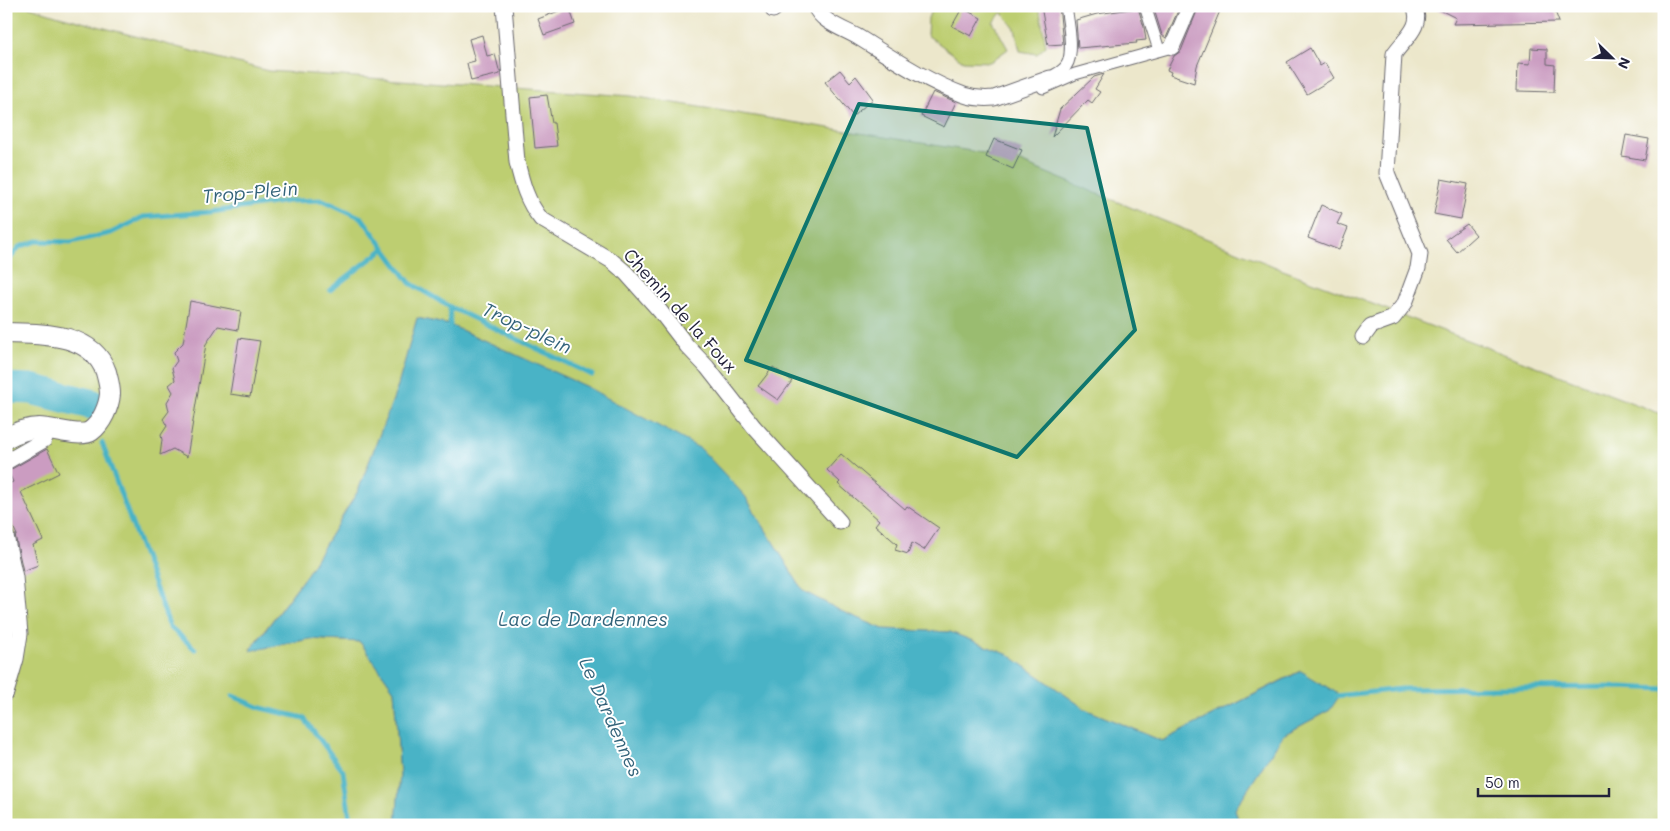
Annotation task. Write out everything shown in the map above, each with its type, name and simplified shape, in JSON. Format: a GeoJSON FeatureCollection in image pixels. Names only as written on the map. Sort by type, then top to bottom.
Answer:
{"type":"FeatureCollection","features":[{"type":"Feature","properties":{"kind":"street","name":"Chemin de la Foux"},"geometry":{"type":"LineString","coordinates":[[504,6],[517,162],[522,183],[533,210],[540,219],[612,261],[626,273],[660,311],[687,346],[708,367],[754,427],[840,522]]}},
{"type":"Feature","properties":{"kind":"street"},"geometry":{"type":"LineString","coordinates":[[815,6],[821,15],[904,66],[964,95],[986,99],[994,98],[1050,78],[1066,66],[1070,56],[1066,6]]}},
{"type":"Feature","properties":{"kind":"street"},"geometry":{"type":"LineString","coordinates":[[1021,88],[1038,90],[1075,74],[1165,49],[1190,6]]}},
{"type":"Feature","properties":{"kind":"street"},"geometry":{"type":"LineString","coordinates":[[1364,337],[1371,326],[1393,318],[1405,303],[1418,268],[1420,254],[1387,173],[1394,54],[1411,35],[1417,12],[1414,6]]}},
{"type":"Feature","properties":{"kind":"street"},"geometry":{"type":"LineString","coordinates":[[1147,10],[1165,49]]}},
{"type":"Feature","properties":{"kind":"street"},"geometry":{"type":"LineString","coordinates":[[6,333],[42,334],[74,340],[90,350],[102,362],[110,384],[109,400],[99,422],[90,432],[82,434],[49,428],[28,429],[6,438]]}},
{"type":"Feature","properties":{"kind":"street"},"geometry":{"type":"LineString","coordinates":[[6,462],[44,440],[49,428]]}},
{"type":"Feature","properties":{"kind":"street"},"geometry":{"type":"LineString","coordinates":[[6,536],[15,577],[20,634],[16,660],[6,693]]}},
{"type":"Feature","properties":{"kind":"highlighted area"},"geometry":{"type":"Polygon","coordinates":[[[859,104],[1087,128],[1135,330],[1017,457],[746,360],[859,104]]]}},
{"type":"Feature","properties":{"kind":"green space"},"geometry":{"type":"Polygon","coordinates":[[[6,6],[27,6],[268,71],[631,96],[1008,157],[1283,270],[1664,415],[1664,825],[1244,825],[1239,823],[1235,809],[1283,735],[1330,710],[1300,671],[1162,741],[1085,709],[1009,655],[950,632],[883,629],[843,612],[803,591],[745,496],[586,387],[450,325],[417,318],[397,389],[358,491],[307,574],[250,650],[310,639],[360,642],[394,690],[400,775],[396,825],[6,825],[6,6]]]}},
{"type":"Feature","properties":{"kind":"green space"},"geometry":{"type":"Polygon","coordinates":[[[933,6],[1039,6],[1046,46],[1037,54],[1020,51],[1015,29],[1002,12],[993,22],[1008,49],[990,62],[963,61],[927,35],[928,18],[933,6]]]}},
{"type":"Feature","properties":{"kind":"water","name":"Lac de Dardennes"},"geometry":{"type":"Polygon","coordinates":[[[417,318],[450,325],[587,387],[701,449],[745,496],[803,591],[843,612],[883,629],[950,632],[1009,655],[1085,709],[1162,741],[1301,671],[1340,695],[1330,710],[1283,735],[1235,809],[1239,823],[1244,825],[396,825],[400,775],[394,690],[360,642],[310,639],[250,651],[307,574],[358,491],[397,389],[417,318]]]}},
{"type":"Feature","properties":{"kind":"building"},"geometry":{"type":"Polygon","coordinates":[[[1041,6],[1059,6],[1063,44],[1048,45],[1041,6]]]}},
{"type":"Feature","properties":{"kind":"building"},"geometry":{"type":"Polygon","coordinates":[[[1153,6],[1180,6],[1166,38],[1162,35],[1153,6]]]}},
{"type":"Feature","properties":{"kind":"building"},"geometry":{"type":"Polygon","coordinates":[[[1199,6],[1222,6],[1197,66],[1194,83],[1170,75],[1171,72],[1167,70],[1174,56],[1181,51],[1199,6]]]}},
{"type":"Feature","properties":{"kind":"building"},"geometry":{"type":"Polygon","coordinates":[[[1432,6],[1553,6],[1559,22],[1453,24],[1456,18],[1432,6]]]}},
{"type":"Feature","properties":{"kind":"building"},"geometry":{"type":"Polygon","coordinates":[[[569,7],[575,24],[544,35],[538,19],[569,7]]]}},
{"type":"Feature","properties":{"kind":"building"},"geometry":{"type":"Polygon","coordinates":[[[962,8],[981,18],[971,36],[952,26],[962,8]]]}},
{"type":"Feature","properties":{"kind":"building"},"geometry":{"type":"Polygon","coordinates":[[[1138,8],[1146,40],[1136,41],[1137,43],[1078,48],[1076,20],[1097,14],[1138,8]]]}},
{"type":"Feature","properties":{"kind":"building"},"geometry":{"type":"Polygon","coordinates":[[[482,35],[487,56],[495,54],[500,74],[471,81],[467,63],[475,61],[469,39],[482,35]]]}},
{"type":"Feature","properties":{"kind":"building"},"geometry":{"type":"Polygon","coordinates":[[[1310,48],[1320,66],[1325,63],[1334,78],[1307,94],[1287,62],[1310,48]]]}},
{"type":"Feature","properties":{"kind":"building"},"geometry":{"type":"Polygon","coordinates":[[[1531,48],[1547,49],[1547,64],[1555,65],[1554,92],[1517,91],[1518,63],[1530,64],[1531,48]]]}},
{"type":"Feature","properties":{"kind":"building"},"geometry":{"type":"Polygon","coordinates":[[[840,70],[850,82],[856,76],[873,99],[853,116],[825,82],[840,70]]]}},
{"type":"Feature","properties":{"kind":"building"},"geometry":{"type":"Polygon","coordinates":[[[1104,74],[1095,89],[1100,92],[1092,103],[1088,100],[1052,137],[1060,109],[1094,77],[1104,74]]]}},
{"type":"Feature","properties":{"kind":"building"},"geometry":{"type":"Polygon","coordinates":[[[933,92],[956,102],[944,127],[921,116],[933,92]]]}},
{"type":"Feature","properties":{"kind":"building"},"geometry":{"type":"Polygon","coordinates":[[[547,95],[557,146],[535,148],[530,97],[547,95]]]}},
{"type":"Feature","properties":{"kind":"building"},"geometry":{"type":"Polygon","coordinates":[[[1626,135],[1649,139],[1645,160],[1622,156],[1626,135]]]}},
{"type":"Feature","properties":{"kind":"building"},"geometry":{"type":"Polygon","coordinates":[[[994,139],[1022,150],[1013,169],[986,157],[994,139]]]}},
{"type":"Feature","properties":{"kind":"building"},"geometry":{"type":"Polygon","coordinates":[[[1441,179],[1468,184],[1461,219],[1434,214],[1441,179]]]}},
{"type":"Feature","properties":{"kind":"building"},"geometry":{"type":"Polygon","coordinates":[[[1321,205],[1342,214],[1337,224],[1348,228],[1339,250],[1308,238],[1321,205]]]}},
{"type":"Feature","properties":{"kind":"building"},"geometry":{"type":"Polygon","coordinates":[[[1467,224],[1476,235],[1457,252],[1446,239],[1467,224]]]}},
{"type":"Feature","properties":{"kind":"building"},"geometry":{"type":"Polygon","coordinates":[[[190,301],[241,311],[238,330],[218,326],[206,344],[187,457],[173,449],[160,455],[161,435],[167,426],[163,419],[169,411],[167,402],[173,392],[169,385],[175,380],[172,368],[177,361],[174,352],[183,343],[190,301]]]}},
{"type":"Feature","properties":{"kind":"building"},"geometry":{"type":"Polygon","coordinates":[[[239,338],[260,341],[250,397],[230,394],[239,338]]]}},
{"type":"Feature","properties":{"kind":"building"},"geometry":{"type":"Polygon","coordinates":[[[773,367],[792,381],[778,400],[758,386],[773,367]]]}},
{"type":"Feature","properties":{"kind":"building"},"geometry":{"type":"Polygon","coordinates":[[[47,449],[59,473],[21,492],[43,540],[33,545],[38,565],[23,571],[15,535],[17,535],[6,512],[6,485],[13,482],[8,471],[47,449]]]}},
{"type":"Feature","properties":{"kind":"building"},"geometry":{"type":"Polygon","coordinates":[[[841,454],[905,509],[907,506],[939,528],[924,550],[912,543],[908,554],[895,550],[897,544],[875,525],[879,520],[838,484],[840,482],[827,470],[841,454]]]}},
{"type":"Feature","properties":{"kind":"waterway","name":"Trop-Plein"},"geometry":{"type":"LineString","coordinates":[[6,264],[19,247],[37,241],[71,242],[111,233],[143,217],[211,212],[289,201],[323,200],[362,218],[410,283],[450,307],[450,329]]}},
{"type":"Feature","properties":{"kind":"waterway"},"geometry":{"type":"LineString","coordinates":[[330,290],[385,248]]}},
{"type":"Feature","properties":{"kind":"waterway","name":"Trop-plein"},"geometry":{"type":"LineString","coordinates":[[450,307],[592,375]]}},
{"type":"Feature","properties":{"kind":"waterway"},"geometry":{"type":"LineString","coordinates":[[6,388],[31,389],[91,404]]}},
{"type":"Feature","properties":{"kind":"waterway"},"geometry":{"type":"LineString","coordinates":[[102,443],[170,627],[195,649]]}},
{"type":"Feature","properties":{"kind":"waterway"},"geometry":{"type":"LineString","coordinates":[[1335,696],[1401,689],[1621,687],[1664,689]]}},
{"type":"Feature","properties":{"kind":"waterway"},"geometry":{"type":"LineString","coordinates":[[233,696],[261,708],[304,718],[343,771],[351,825]]}},
{"type":"Feature","properties":{"kind":"water label","name":"Le Dardennes"},"geometry":{"type":"Point","coordinates":[611,717]}}]}
